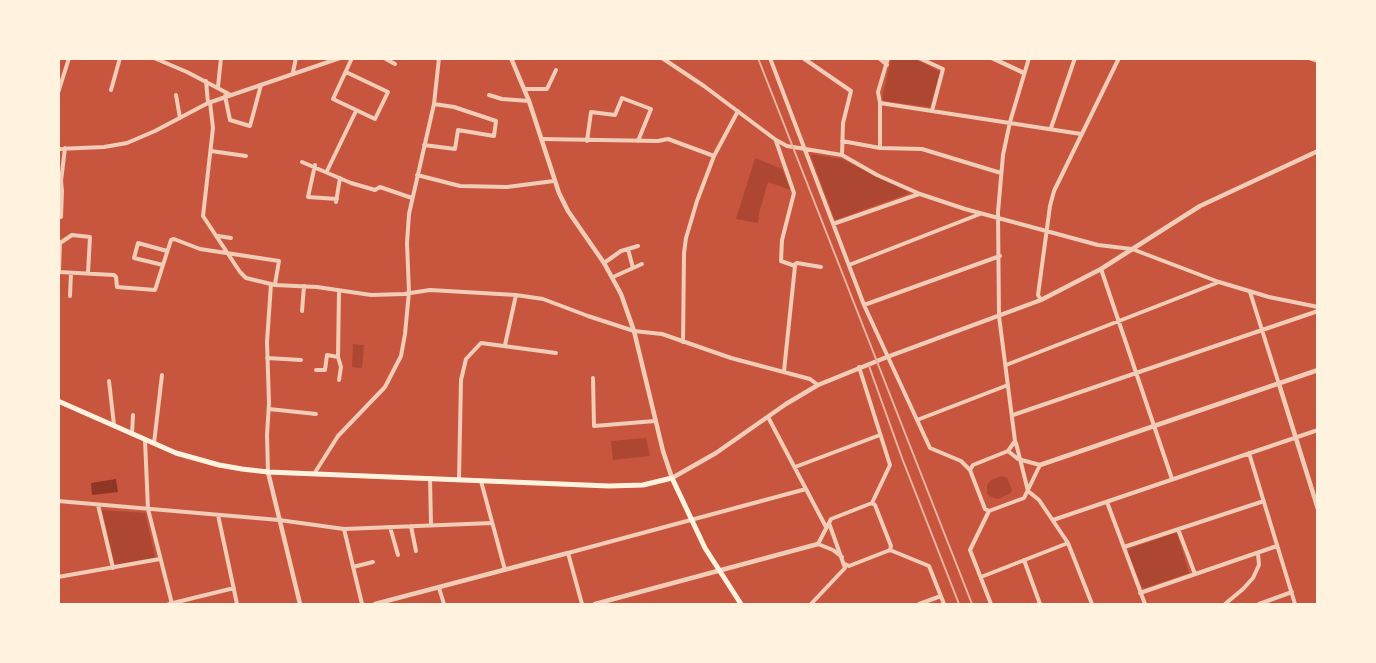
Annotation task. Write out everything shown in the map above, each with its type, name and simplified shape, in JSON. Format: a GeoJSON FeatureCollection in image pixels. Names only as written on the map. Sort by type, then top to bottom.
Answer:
{"type":"FeatureCollection","features":[{"type":"Feature","properties":{"kind":"main road"},"geometry":{"type":"LineString","coordinates":[[58,401],[154,444],[219,465],[268,472],[609,486],[644,485],[672,478],[718,571],[741,604]]}},
{"type":"Feature","properties":{"kind":"street"},"geometry":{"type":"LineString","coordinates":[[58,93],[69,58]]}},
{"type":"Feature","properties":{"kind":"street"},"geometry":{"type":"LineString","coordinates":[[111,90],[120,58]]}},
{"type":"Feature","properties":{"kind":"street"},"geometry":{"type":"LineString","coordinates":[[154,58],[218,87],[227,95],[230,120],[250,126],[261,84]]}},
{"type":"Feature","properties":{"kind":"street"},"geometry":{"type":"LineString","coordinates":[[218,87],[221,58]]}},
{"type":"Feature","properties":{"kind":"street"},"geometry":{"type":"LineString","coordinates":[[293,73],[296,58]]}},
{"type":"Feature","properties":{"kind":"street"},"geometry":{"type":"LineString","coordinates":[[58,149],[104,147],[127,143],[144,137],[227,95],[340,58]]}},
{"type":"Feature","properties":{"kind":"street"},"geometry":{"type":"LineString","coordinates":[[346,72],[388,92],[375,119],[333,99],[352,58]]}},
{"type":"Feature","properties":{"kind":"street"},"geometry":{"type":"LineString","coordinates":[[384,58],[395,64]]}},
{"type":"Feature","properties":{"kind":"street"},"geometry":{"type":"LineString","coordinates":[[314,474],[338,436],[385,387],[397,367],[404,345],[409,292],[407,243],[412,198],[434,104],[439,58]]}},
{"type":"Feature","properties":{"kind":"street"},"geometry":{"type":"LineString","coordinates":[[511,58],[529,101],[554,181],[568,211],[613,277],[634,331],[672,478],[716,453],[819,384],[1041,300],[1101,269],[1200,206],[1317,151]]}},
{"type":"Feature","properties":{"kind":"street"},"geometry":{"type":"LineString","coordinates":[[662,58],[776,140],[792,148],[842,155],[877,175],[920,194],[1098,245],[1132,249],[1219,282],[1317,309]]}},
{"type":"Feature","properties":{"kind":"street"},"geometry":{"type":"LineString","coordinates":[[770,58],[864,305],[930,448],[961,461],[970,470],[985,508],[989,511]]}},
{"type":"Feature","properties":{"kind":"street"},"geometry":{"type":"LineString","coordinates":[[803,58],[851,91],[843,123],[842,155]]}},
{"type":"Feature","properties":{"kind":"street"},"geometry":{"type":"LineString","coordinates":[[879,58],[887,65]]}},
{"type":"Feature","properties":{"kind":"street"},"geometry":{"type":"LineString","coordinates":[[880,148],[878,92],[888,58]]}},
{"type":"Feature","properties":{"kind":"street"},"geometry":{"type":"LineString","coordinates":[[919,58],[943,69],[932,111]]}},
{"type":"Feature","properties":{"kind":"street"},"geometry":{"type":"LineString","coordinates":[[992,58],[1024,73]]}},
{"type":"Feature","properties":{"kind":"street"},"geometry":{"type":"LineString","coordinates":[[1029,58],[1010,122],[1001,173],[998,218],[999,316],[1015,441],[1028,491],[1039,500],[1068,543],[1092,604]]}},
{"type":"Feature","properties":{"kind":"street"},"geometry":{"type":"LineString","coordinates":[[1051,128],[1075,58]]}},
{"type":"Feature","properties":{"kind":"street"},"geometry":{"type":"LineString","coordinates":[[1041,300],[1038,295],[1046,230],[1054,191],[1119,58]]}},
{"type":"Feature","properties":{"kind":"street"},"geometry":{"type":"LineString","coordinates":[[1309,58],[1317,61]]}},
{"type":"Feature","properties":{"kind":"street"},"geometry":{"type":"LineString","coordinates":[[524,89],[547,89],[556,70]]}},
{"type":"Feature","properties":{"kind":"street"},"geometry":{"type":"LineString","coordinates":[[206,81],[213,128],[203,216],[246,278],[273,284],[371,295],[430,290],[516,295],[552,301],[634,331],[662,334],[731,358],[810,379],[819,384]]}},
{"type":"Feature","properties":{"kind":"street"},"geometry":{"type":"LineString","coordinates":[[176,95],[180,118]]}},
{"type":"Feature","properties":{"kind":"street"},"geometry":{"type":"LineString","coordinates":[[489,95],[502,99],[529,101]]}},
{"type":"Feature","properties":{"kind":"street"},"geometry":{"type":"LineString","coordinates":[[587,141],[591,112],[615,115],[622,98],[651,109],[638,141]]}},
{"type":"Feature","properties":{"kind":"street"},"geometry":{"type":"LineString","coordinates":[[880,103],[1081,134]]}},
{"type":"Feature","properties":{"kind":"street"},"geometry":{"type":"LineString","coordinates":[[424,145],[455,149],[458,130],[494,136],[496,121],[454,107],[434,104]]}},
{"type":"Feature","properties":{"kind":"street"},"geometry":{"type":"LineString","coordinates":[[327,171],[356,111]]}},
{"type":"Feature","properties":{"kind":"street"},"geometry":{"type":"LineString","coordinates":[[683,342],[686,238],[714,156],[738,111]]}},
{"type":"Feature","properties":{"kind":"street"},"geometry":{"type":"LineString","coordinates":[[542,139],[658,141],[668,139],[714,156]]}},
{"type":"Feature","properties":{"kind":"street"},"geometry":{"type":"LineString","coordinates":[[776,140],[780,158],[794,193],[784,228],[781,261],[794,265],[797,263],[821,267]]}},
{"type":"Feature","properties":{"kind":"street"},"geometry":{"type":"LineString","coordinates":[[842,141],[880,148],[922,149],[1001,173]]}},
{"type":"Feature","properties":{"kind":"street"},"geometry":{"type":"LineString","coordinates":[[58,217],[61,217],[61,181],[65,148]]}},
{"type":"Feature","properties":{"kind":"street"},"geometry":{"type":"LineString","coordinates":[[211,151],[246,156]]}},
{"type":"Feature","properties":{"kind":"street"},"geometry":{"type":"LineString","coordinates":[[302,162],[315,165],[340,178],[375,190],[380,187],[412,198]]}},
{"type":"Feature","properties":{"kind":"street"},"geometry":{"type":"LineString","coordinates":[[315,165],[308,197],[336,200],[340,178]]}},
{"type":"Feature","properties":{"kind":"street"},"geometry":{"type":"LineString","coordinates":[[417,175],[460,186],[486,187],[554,181]]}},
{"type":"Feature","properties":{"kind":"street"},"geometry":{"type":"LineString","coordinates":[[833,224],[920,194]]}},
{"type":"Feature","properties":{"kind":"street"},"geometry":{"type":"LineString","coordinates":[[849,265],[980,213]]}},
{"type":"Feature","properties":{"kind":"street"},"geometry":{"type":"LineString","coordinates":[[88,273],[90,237],[72,235],[60,243],[58,272],[114,275],[117,287],[155,290],[171,240],[174,239],[200,249],[279,261],[273,284],[267,358],[268,472],[300,604]]}},
{"type":"Feature","properties":{"kind":"street"},"geometry":{"type":"LineString","coordinates":[[218,236],[231,238]]}},
{"type":"Feature","properties":{"kind":"street"},"geometry":{"type":"LineString","coordinates":[[163,265],[134,258],[138,243],[167,251]]}},
{"type":"Feature","properties":{"kind":"street"},"geometry":{"type":"LineString","coordinates":[[604,263],[621,251],[638,246]]}},
{"type":"Feature","properties":{"kind":"street"},"geometry":{"type":"LineString","coordinates":[[628,249],[633,268]]}},
{"type":"Feature","properties":{"kind":"street"},"geometry":{"type":"LineString","coordinates":[[864,305],[1000,256]]}},
{"type":"Feature","properties":{"kind":"street"},"geometry":{"type":"LineString","coordinates":[[613,277],[642,264]]}},
{"type":"Feature","properties":{"kind":"street"},"geometry":{"type":"LineString","coordinates":[[784,371],[794,265]]}},
{"type":"Feature","properties":{"kind":"street"},"geometry":{"type":"LineString","coordinates":[[1101,269],[1173,479]]}},
{"type":"Feature","properties":{"kind":"street"},"geometry":{"type":"LineString","coordinates":[[70,296],[71,273]]}},
{"type":"Feature","properties":{"kind":"street"},"geometry":{"type":"LineString","coordinates":[[1006,365],[1219,282]]}},
{"type":"Feature","properties":{"kind":"street"},"geometry":{"type":"LineString","coordinates":[[302,311],[304,286]]}},
{"type":"Feature","properties":{"kind":"street"},"geometry":{"type":"LineString","coordinates":[[339,291],[338,357],[341,366],[339,380]]}},
{"type":"Feature","properties":{"kind":"street"},"geometry":{"type":"LineString","coordinates":[[1250,291],[1317,509]]}},
{"type":"Feature","properties":{"kind":"street"},"geometry":{"type":"LineString","coordinates":[[505,345],[516,295]]}},
{"type":"Feature","properties":{"kind":"street"},"geometry":{"type":"LineString","coordinates":[[1013,415],[1317,309]]}},
{"type":"Feature","properties":{"kind":"street"},"geometry":{"type":"LineString","coordinates":[[459,479],[460,400],[464,364],[478,345],[481,343],[505,345],[556,353]]}},
{"type":"Feature","properties":{"kind":"street"},"geometry":{"type":"LineString","coordinates":[[316,370],[325,370],[327,355],[338,357]]}},
{"type":"Feature","properties":{"kind":"street"},"geometry":{"type":"LineString","coordinates":[[267,358],[301,360]]}},
{"type":"Feature","properties":{"kind":"street"},"geometry":{"type":"LineString","coordinates":[[818,544],[831,519],[872,503],[890,465],[859,367]]}},
{"type":"Feature","properties":{"kind":"street"},"geometry":{"type":"LineString","coordinates":[[1008,451],[1018,459],[1040,465],[1317,370]]}},
{"type":"Feature","properties":{"kind":"street"},"geometry":{"type":"LineString","coordinates":[[154,444],[162,375]]}},
{"type":"Feature","properties":{"kind":"street"},"geometry":{"type":"LineString","coordinates":[[593,378],[594,426],[656,421]]}},
{"type":"Feature","properties":{"kind":"street"},"geometry":{"type":"LineString","coordinates":[[109,381],[114,425]]}},
{"type":"Feature","properties":{"kind":"street"},"geometry":{"type":"LineString","coordinates":[[917,420],[1008,385]]}},
{"type":"Feature","properties":{"kind":"street"},"geometry":{"type":"LineString","coordinates":[[269,409],[315,414]]}},
{"type":"Feature","properties":{"kind":"street"},"geometry":{"type":"LineString","coordinates":[[132,434],[133,415]]}},
{"type":"Feature","properties":{"kind":"street"},"geometry":{"type":"LineString","coordinates":[[768,417],[826,528]]}},
{"type":"Feature","properties":{"kind":"street"},"geometry":{"type":"LineString","coordinates":[[1053,520],[1317,430]]}},
{"type":"Feature","properties":{"kind":"street"},"geometry":{"type":"LineString","coordinates":[[795,467],[880,435]]}},
{"type":"Feature","properties":{"kind":"street"},"geometry":{"type":"LineString","coordinates":[[145,440],[148,509],[170,604],[234,588]]}},
{"type":"Feature","properties":{"kind":"street"},"geometry":{"type":"LineString","coordinates":[[970,470],[974,465],[1008,451],[1015,441]]}},
{"type":"Feature","properties":{"kind":"street"},"geometry":{"type":"LineString","coordinates":[[1249,453],[1295,604]]}},
{"type":"Feature","properties":{"kind":"street"},"geometry":{"type":"LineString","coordinates":[[991,604],[970,550],[989,511],[1024,498],[1040,465]]}},
{"type":"Feature","properties":{"kind":"street"},"geometry":{"type":"LineString","coordinates":[[430,478],[431,525]]}},
{"type":"Feature","properties":{"kind":"street"},"geometry":{"type":"LineString","coordinates":[[481,480],[504,570]]}},
{"type":"Feature","properties":{"kind":"street"},"geometry":{"type":"LineString","coordinates":[[375,604],[806,489]]}},
{"type":"Feature","properties":{"kind":"street"},"geometry":{"type":"LineString","coordinates":[[58,501],[279,520],[344,529],[492,523]]}},
{"type":"Feature","properties":{"kind":"street"},"geometry":{"type":"LineString","coordinates":[[1124,548],[1264,501]]}},
{"type":"Feature","properties":{"kind":"street"},"geometry":{"type":"LineString","coordinates":[[1107,502],[1145,604]]}},
{"type":"Feature","properties":{"kind":"street"},"geometry":{"type":"LineString","coordinates":[[872,503],[879,514],[891,546],[890,550]]}},
{"type":"Feature","properties":{"kind":"street"},"geometry":{"type":"LineString","coordinates":[[98,505],[113,568]]}},
{"type":"Feature","properties":{"kind":"street"},"geometry":{"type":"LineString","coordinates":[[218,515],[237,604]]}},
{"type":"Feature","properties":{"kind":"street"},"geometry":{"type":"LineString","coordinates":[[812,604],[843,572],[845,564],[829,523]]}},
{"type":"Feature","properties":{"kind":"street"},"geometry":{"type":"LineString","coordinates":[[411,526],[416,550]]}},
{"type":"Feature","properties":{"kind":"street"},"geometry":{"type":"LineString","coordinates":[[390,527],[398,555]]}},
{"type":"Feature","properties":{"kind":"street"},"geometry":{"type":"LineString","coordinates":[[344,529],[363,604]]}},
{"type":"Feature","properties":{"kind":"street"},"geometry":{"type":"LineString","coordinates":[[1178,529],[1195,574]]}},
{"type":"Feature","properties":{"kind":"street"},"geometry":{"type":"LineString","coordinates":[[981,577],[1068,543]]}},
{"type":"Feature","properties":{"kind":"street"},"geometry":{"type":"LineString","coordinates":[[595,604],[818,544],[833,550],[842,557]]}},
{"type":"Feature","properties":{"kind":"street"},"geometry":{"type":"LineString","coordinates":[[1140,593],[1278,546]]}},
{"type":"Feature","properties":{"kind":"street"},"geometry":{"type":"LineString","coordinates":[[845,564],[849,566],[890,550],[929,567],[944,604]]}},
{"type":"Feature","properties":{"kind":"street"},"geometry":{"type":"LineString","coordinates":[[568,553],[582,604]]}},
{"type":"Feature","properties":{"kind":"street"},"geometry":{"type":"LineString","coordinates":[[1225,604],[1252,578],[1259,565],[1258,553]]}},
{"type":"Feature","properties":{"kind":"street"},"geometry":{"type":"LineString","coordinates":[[58,577],[160,559]]}},
{"type":"Feature","properties":{"kind":"street"},"geometry":{"type":"LineString","coordinates":[[1024,560],[1040,604]]}},
{"type":"Feature","properties":{"kind":"street"},"geometry":{"type":"LineString","coordinates":[[353,567],[373,562]]}},
{"type":"Feature","properties":{"kind":"street"},"geometry":{"type":"LineString","coordinates":[[439,588],[444,604]]}},
{"type":"Feature","properties":{"kind":"street"},"geometry":{"type":"LineString","coordinates":[[1259,604],[1292,592]]}},
{"type":"Feature","properties":{"kind":"street"},"geometry":{"type":"LineString","coordinates":[[919,604],[940,596]]}},
{"type":"Feature","properties":{"kind":"shaded area"},"geometry":{"type":"Polygon","coordinates":[[[891,59],[915,59],[940,72],[930,107],[882,99],[891,59]]]}},
{"type":"Feature","properties":{"kind":"shaded area"},"geometry":{"type":"Polygon","coordinates":[[[810,154],[842,159],[910,193],[835,220],[810,154]]]}},
{"type":"Feature","properties":{"kind":"shaded area"},"geometry":{"type":"Polygon","coordinates":[[[755,158],[782,169],[791,190],[768,182],[758,223],[736,219],[755,158]]]}},
{"type":"Feature","properties":{"kind":"shaded area"},"geometry":{"type":"Polygon","coordinates":[[[353,344],[364,345],[362,368],[352,367],[353,344]]]}},
{"type":"Feature","properties":{"kind":"shaded area"},"geometry":{"type":"Polygon","coordinates":[[[646,438],[650,456],[613,460],[611,441],[646,438]]]}},
{"type":"Feature","properties":{"kind":"shaded area"},"geometry":{"type":"Polygon","coordinates":[[[1002,476],[1007,478],[1011,493],[998,499],[991,497],[987,493],[987,485],[991,480],[1002,476]]]}},
{"type":"Feature","properties":{"kind":"shaded area"},"geometry":{"type":"Polygon","coordinates":[[[116,479],[118,492],[92,495],[91,483],[116,479]]]}},
{"type":"Feature","properties":{"kind":"shaded area"},"geometry":{"type":"Polygon","coordinates":[[[102,510],[145,513],[155,556],[115,565],[102,510]]]}},
{"type":"Feature","properties":{"kind":"shaded area"},"geometry":{"type":"Polygon","coordinates":[[[1175,533],[1189,573],[1145,588],[1142,587],[1128,552],[1129,549],[1175,533]]]}},
{"type":"Feature","properties":{"kind":"railway"},"geometry":{"type":"LineString","coordinates":[[758,58],[972,604]]}},
{"type":"Feature","properties":{"kind":"railway"},"geometry":{"type":"LineString","coordinates":[[869,366],[959,604]]}}]}
